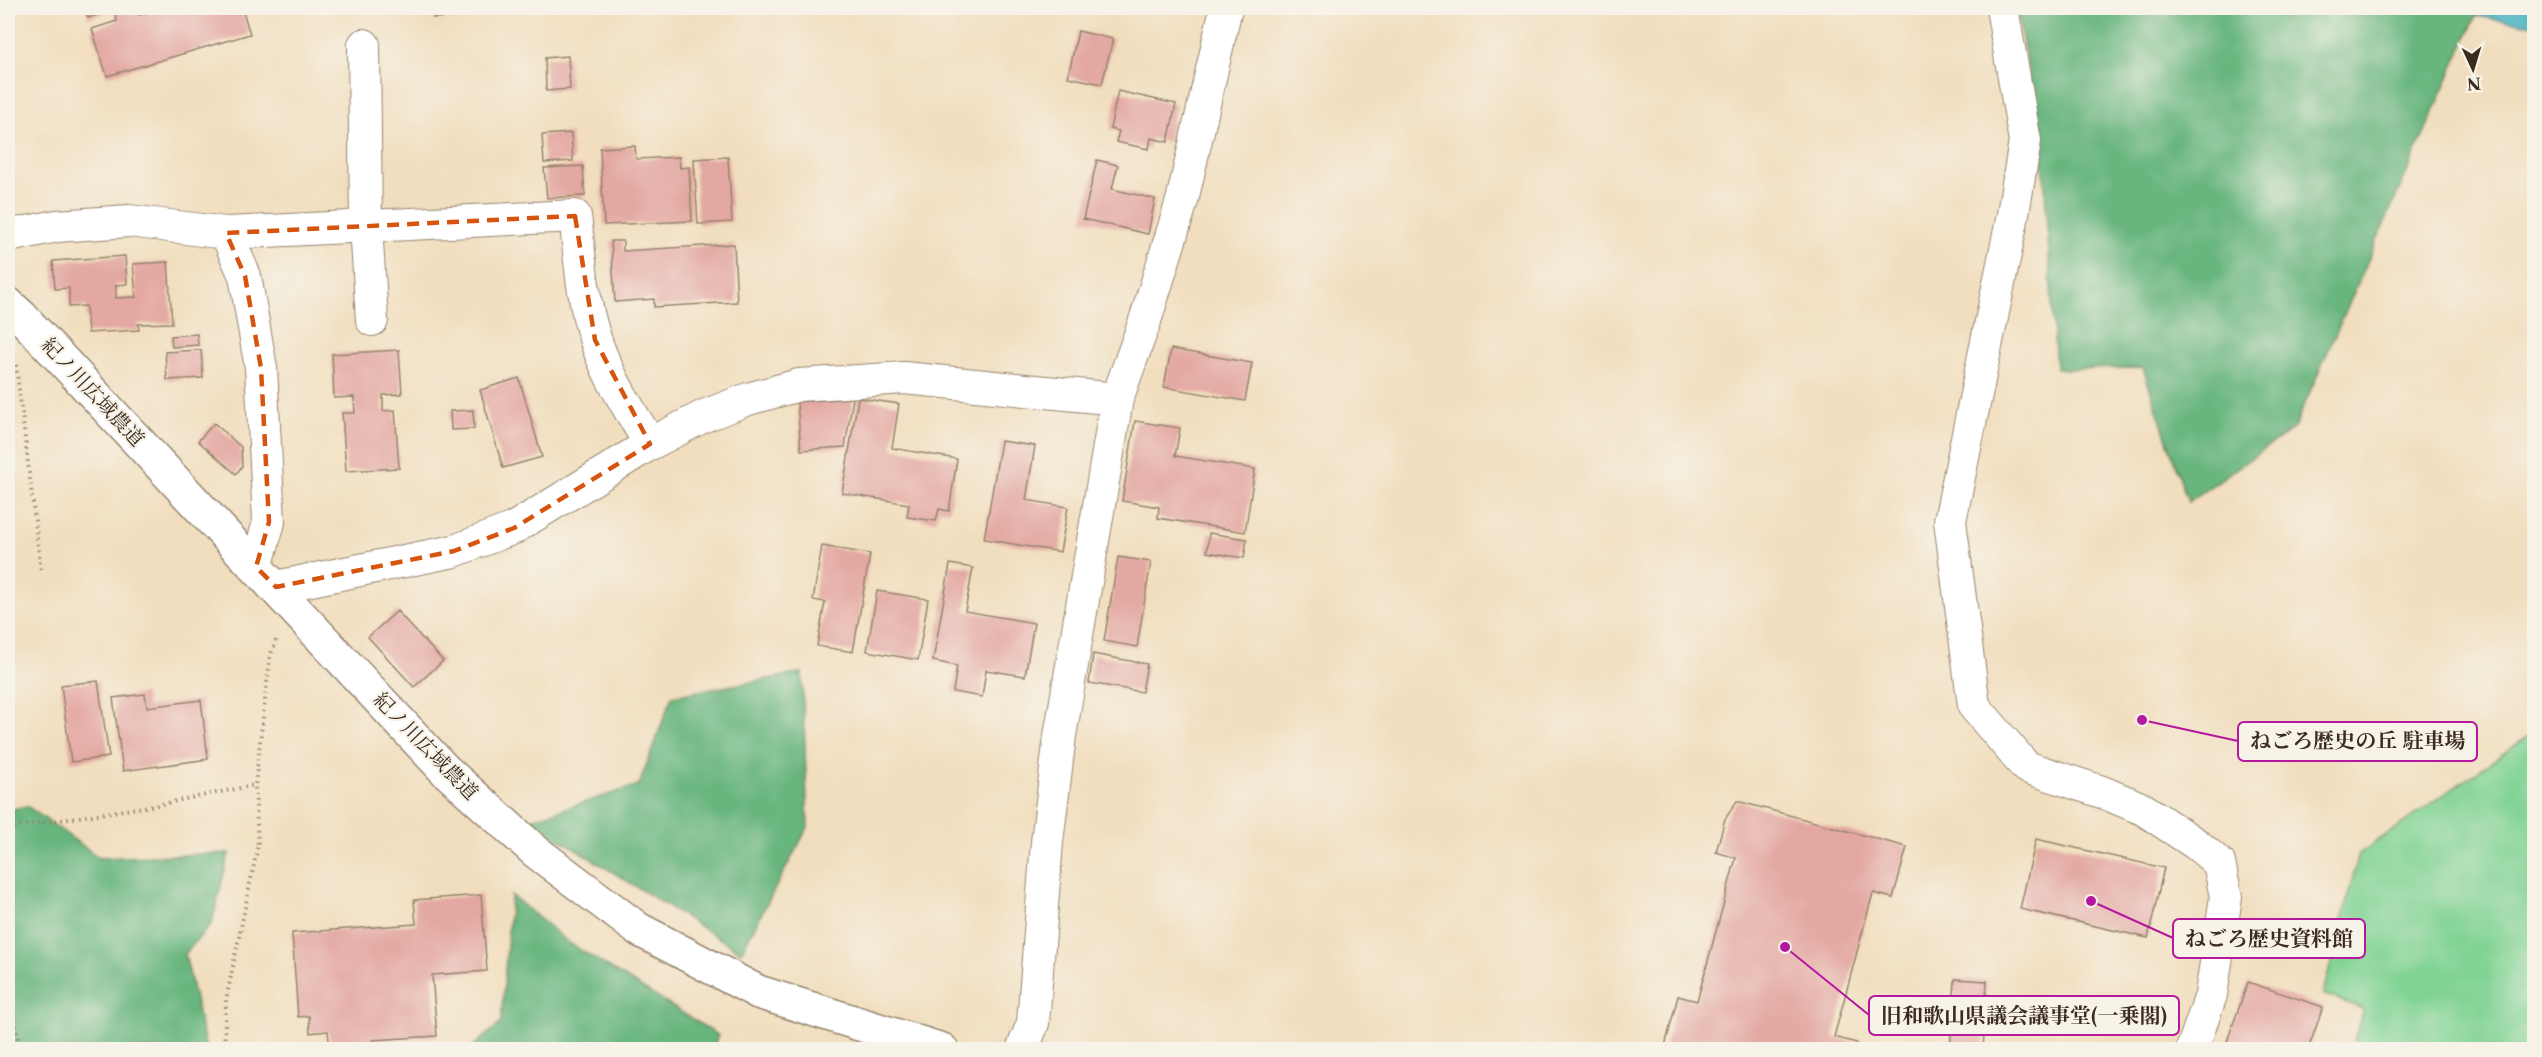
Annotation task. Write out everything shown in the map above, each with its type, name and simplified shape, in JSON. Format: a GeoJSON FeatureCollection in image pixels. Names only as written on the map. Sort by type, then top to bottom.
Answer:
{"type":"FeatureCollection","features":[{"type":"Feature","properties":{"kind":"street"},"geometry":{"type":"LineString","coordinates":[[1022,1050],[1033,1023],[1047,842],[1060,736],[1117,399],[1145,321],[1182,201],[1226,8]]}},
{"type":"Feature","properties":{"kind":"street"},"geometry":{"type":"LineString","coordinates":[[2002,8],[2025,141],[2012,220],[1950,521],[1974,706],[2026,767],[2102,792],[2143,809],[2196,844],[2219,863],[2226,897],[2211,995],[2192,1050]]}},
{"type":"Feature","properties":{"kind":"street"},"geometry":{"type":"LineString","coordinates":[[364,45],[366,226],[372,320]]}},
{"type":"Feature","properties":{"kind":"street"},"geometry":{"type":"LineString","coordinates":[[8,236],[57,226],[129,221],[226,233],[575,216],[585,302],[595,340],[617,388],[650,444]]}},
{"type":"Feature","properties":{"kind":"street"},"geometry":{"type":"LineString","coordinates":[[226,233],[245,276],[261,368],[274,585],[464,548],[514,528],[650,444],[704,416],[748,399],[799,385],[904,378],[1117,399]]}},
{"type":"Feature","properties":{"kind":"street","name":"紀ノ川広域農道"},"geometry":{"type":"LineString","coordinates":[[8,304],[274,585],[444,769],[535,851],[638,929],[758,993],[942,1050]]}},
{"type":"Feature","properties":{"kind":"path"},"geometry":{"type":"LineString","coordinates":[[16,363],[41,570]]}},
{"type":"Feature","properties":{"kind":"path"},"geometry":{"type":"LineString","coordinates":[[224,1050],[226,1000],[258,845],[255,785],[270,657],[274,585]]}},
{"type":"Feature","properties":{"kind":"path"},"geometry":{"type":"LineString","coordinates":[[8,828],[157,805],[255,785]]}},
{"type":"Feature","properties":{"kind":"path"},"geometry":{"type":"LineString","coordinates":[[8,984],[21,1050]]}},
{"type":"Feature","properties":{"kind":"highlighted area"},"geometry":{"type":"Polygon","coordinates":[[[575,216],[595,340],[650,444],[514,528],[454,551],[276,587],[256,567],[269,522],[261,368],[245,276],[226,233],[575,216]]]}},
{"type":"Feature","properties":{"kind":"green space"},"geometry":{"type":"Polygon","coordinates":[[[2016,8],[2471,8],[2476,16],[2294,428],[2188,502],[2143,368],[2056,369],[2042,143],[2016,8]]]}},
{"type":"Feature","properties":{"kind":"green space"},"geometry":{"type":"Polygon","coordinates":[[[802,673],[808,827],[741,952],[529,820],[639,785],[672,696],[802,673]]]}},
{"type":"Feature","properties":{"kind":"green space"},"geometry":{"type":"Polygon","coordinates":[[[2534,732],[2534,1049],[2352,1049],[2363,1009],[2323,994],[2359,854],[2534,732]]]}},
{"type":"Feature","properties":{"kind":"green space"},"geometry":{"type":"Polygon","coordinates":[[[27,806],[100,858],[229,853],[212,923],[185,954],[206,1049],[8,1049],[8,810],[27,806]]]}},
{"type":"Feature","properties":{"kind":"green space"},"geometry":{"type":"Polygon","coordinates":[[[511,895],[569,943],[718,1035],[713,1049],[470,1049],[501,1023],[511,895]]]}},
{"type":"Feature","properties":{"kind":"water"},"geometry":{"type":"Polygon","coordinates":[[[2471,8],[2534,8],[2534,25],[2476,16],[2471,8]]]}},
{"type":"Feature","properties":{"kind":"building"},"geometry":{"type":"Polygon","coordinates":[[[85,8],[137,8],[139,15],[165,8],[242,8],[250,34],[107,76],[92,29],[117,21],[114,10],[88,18],[85,8]]]}},
{"type":"Feature","properties":{"kind":"building"},"geometry":{"type":"Polygon","coordinates":[[[433,8],[463,8],[464,17],[433,18],[433,8]]]}},
{"type":"Feature","properties":{"kind":"building"},"geometry":{"type":"Polygon","coordinates":[[[1078,31],[1113,39],[1102,84],[1068,77],[1078,31]]]}},
{"type":"Feature","properties":{"kind":"building"},"geometry":{"type":"Polygon","coordinates":[[[568,56],[570,89],[546,91],[545,58],[568,56]]]}},
{"type":"Feature","properties":{"kind":"building"},"geometry":{"type":"Polygon","coordinates":[[[1118,91],[1176,104],[1168,142],[1151,138],[1149,149],[1116,142],[1119,131],[1110,129],[1118,91]]]}},
{"type":"Feature","properties":{"kind":"building"},"geometry":{"type":"Polygon","coordinates":[[[571,133],[573,161],[544,163],[542,135],[571,133]]]}},
{"type":"Feature","properties":{"kind":"building"},"geometry":{"type":"Polygon","coordinates":[[[635,146],[636,159],[679,157],[680,168],[689,167],[692,221],[604,225],[600,148],[635,146]]]}},
{"type":"Feature","properties":{"kind":"building"},"geometry":{"type":"Polygon","coordinates":[[[728,157],[732,222],[698,224],[694,159],[728,157]]]}},
{"type":"Feature","properties":{"kind":"building"},"geometry":{"type":"Polygon","coordinates":[[[1097,160],[1118,165],[1112,189],[1155,199],[1148,234],[1083,219],[1097,160]]]}},
{"type":"Feature","properties":{"kind":"building"},"geometry":{"type":"Polygon","coordinates":[[[583,166],[585,196],[547,198],[544,168],[583,166]]]}},
{"type":"Feature","properties":{"kind":"building"},"geometry":{"type":"Polygon","coordinates":[[[611,241],[623,241],[623,251],[734,244],[737,302],[654,307],[654,299],[615,302],[611,241]]]}},
{"type":"Feature","properties":{"kind":"building"},"geometry":{"type":"Polygon","coordinates":[[[125,256],[127,284],[116,285],[116,298],[136,297],[133,264],[168,262],[172,323],[138,324],[139,330],[88,333],[86,306],[69,307],[69,288],[55,289],[53,261],[125,256]]]}},
{"type":"Feature","properties":{"kind":"building"},"geometry":{"type":"Polygon","coordinates":[[[197,334],[198,345],[172,347],[171,336],[197,334]]]}},
{"type":"Feature","properties":{"kind":"building"},"geometry":{"type":"Polygon","coordinates":[[[1171,349],[1252,363],[1245,401],[1164,387],[1171,349]]]}},
{"type":"Feature","properties":{"kind":"building"},"geometry":{"type":"Polygon","coordinates":[[[201,350],[203,378],[167,380],[165,352],[201,350]]]}},
{"type":"Feature","properties":{"kind":"building"},"geometry":{"type":"Polygon","coordinates":[[[399,350],[402,394],[383,395],[383,411],[395,410],[399,468],[346,471],[342,413],[355,413],[354,397],[334,398],[332,354],[399,350]]]}},
{"type":"Feature","properties":{"kind":"building"},"geometry":{"type":"Polygon","coordinates":[[[519,378],[542,457],[503,468],[480,390],[519,378]]]}},
{"type":"Feature","properties":{"kind":"building"},"geometry":{"type":"Polygon","coordinates":[[[853,398],[845,447],[801,450],[797,402],[853,398]]]}},
{"type":"Feature","properties":{"kind":"building"},"geometry":{"type":"Polygon","coordinates":[[[858,398],[899,404],[892,448],[957,459],[949,511],[939,509],[936,521],[907,517],[909,504],[842,493],[858,398]]]}},
{"type":"Feature","properties":{"kind":"building"},"geometry":{"type":"Polygon","coordinates":[[[473,410],[474,429],[451,430],[450,411],[473,410]]]}},
{"type":"Feature","properties":{"kind":"building"},"geometry":{"type":"Polygon","coordinates":[[[1135,421],[1180,428],[1175,456],[1255,469],[1245,532],[1158,518],[1159,507],[1122,501],[1135,421]]]}},
{"type":"Feature","properties":{"kind":"building"},"geometry":{"type":"Polygon","coordinates":[[[214,423],[241,447],[242,466],[236,474],[198,441],[214,423]]]}},
{"type":"Feature","properties":{"kind":"building"},"geometry":{"type":"Polygon","coordinates":[[[1001,441],[1035,446],[1026,500],[1068,507],[1060,552],[984,539],[1001,441]]]}},
{"type":"Feature","properties":{"kind":"building"},"geometry":{"type":"Polygon","coordinates":[[[1209,533],[1247,539],[1244,558],[1207,552],[1209,533]]]}},
{"type":"Feature","properties":{"kind":"building"},"geometry":{"type":"Polygon","coordinates":[[[822,546],[870,554],[853,652],[817,646],[825,602],[813,600],[822,546]]]}},
{"type":"Feature","properties":{"kind":"building"},"geometry":{"type":"Polygon","coordinates":[[[1118,557],[1151,562],[1137,647],[1104,641],[1118,557]]]}},
{"type":"Feature","properties":{"kind":"building"},"geometry":{"type":"Polygon","coordinates":[[[950,564],[973,568],[965,611],[1034,623],[1025,676],[986,670],[982,697],[953,692],[957,666],[933,661],[950,564]]]}},
{"type":"Feature","properties":{"kind":"building"},"geometry":{"type":"Polygon","coordinates":[[[877,591],[928,599],[918,660],[867,651],[877,591]]]}},
{"type":"Feature","properties":{"kind":"building"},"geometry":{"type":"Polygon","coordinates":[[[397,611],[443,661],[414,687],[368,637],[397,611]]]}},
{"type":"Feature","properties":{"kind":"building"},"geometry":{"type":"Polygon","coordinates":[[[1093,654],[1147,664],[1142,692],[1089,683],[1093,654]]]}},
{"type":"Feature","properties":{"kind":"building"},"geometry":{"type":"Polygon","coordinates":[[[98,681],[109,757],[71,762],[61,685],[98,681]]]}},
{"type":"Feature","properties":{"kind":"building"},"geometry":{"type":"Polygon","coordinates":[[[145,694],[147,707],[201,700],[208,759],[123,771],[113,698],[145,694]]]}},
{"type":"Feature","properties":{"kind":"building"},"geometry":{"type":"Polygon","coordinates":[[[1737,801],[1907,847],[1893,898],[1873,893],[1834,1037],[1857,1043],[1856,1050],[1664,1050],[1678,996],[1697,1001],[1736,858],[1716,852],[1725,819],[1737,801]]]}},
{"type":"Feature","properties":{"kind":"building"},"geometry":{"type":"Polygon","coordinates":[[[2036,839],[2164,868],[2148,938],[2020,909],[2036,839]]]}},
{"type":"Feature","properties":{"kind":"building"},"geometry":{"type":"Polygon","coordinates":[[[481,895],[487,971],[432,975],[437,1036],[372,1040],[373,1048],[330,1050],[328,1031],[310,1033],[309,1016],[298,1017],[292,933],[416,924],[414,900],[481,895]]]}},
{"type":"Feature","properties":{"kind":"building"},"geometry":{"type":"Polygon","coordinates":[[[1955,979],[1987,981],[1983,1050],[1950,1050],[1955,979]]]}},
{"type":"Feature","properties":{"kind":"building"},"geometry":{"type":"Polygon","coordinates":[[[2248,982],[2323,1007],[2308,1050],[2265,1050],[2245,1043],[2242,1050],[2224,1050],[2248,982]]]}},
{"type":"Feature","properties":{"kind":"place","name":"ねごろ歴史の丘 駐車場"},"geometry":{"type":"Point","coordinates":[2142,720]}},
{"type":"Feature","properties":{"kind":"place","name":"ねごろ歴史資料館"},"geometry":{"type":"Point","coordinates":[2091,901]}},
{"type":"Feature","properties":{"kind":"place","name":"旧和歌山県議会議事堂(一乗閣)"},"geometry":{"type":"Point","coordinates":[1785,947]}}]}
